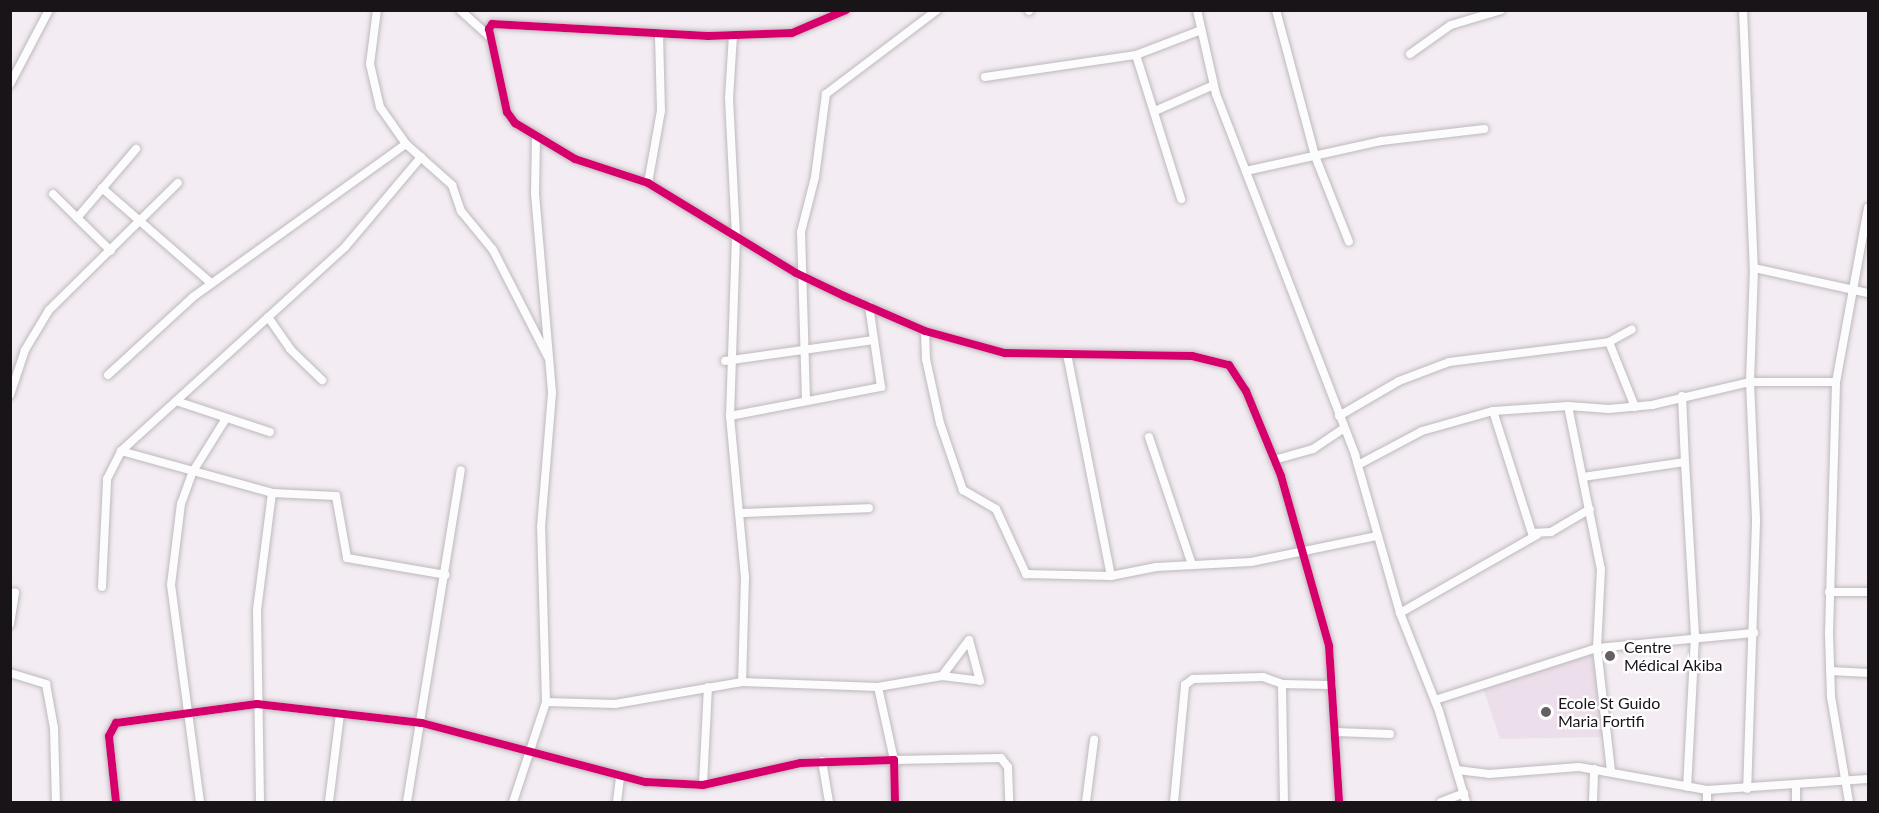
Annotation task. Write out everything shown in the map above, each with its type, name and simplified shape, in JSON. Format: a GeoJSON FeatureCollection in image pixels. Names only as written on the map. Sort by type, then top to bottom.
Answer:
{"type":"FeatureCollection","features":[{"type":"Feature","properties":{"kind":"street"},"geometry":{"type":"LineString","coordinates":[[10,84],[49,10]]}},
{"type":"Feature","properties":{"kind":"street"},"geometry":{"type":"LineString","coordinates":[[377,10],[371,36],[372,82],[388,121],[406,144],[452,185],[461,211],[493,250],[548,357]]}},
{"type":"Feature","properties":{"kind":"street"},"geometry":{"type":"LineString","coordinates":[[460,10],[490,38]]}},
{"type":"Feature","properties":{"kind":"street"},"geometry":{"type":"LineString","coordinates":[[846,10],[792,33],[659,34],[492,24],[490,38],[510,119],[575,159],[648,183],[800,275],[925,331],[1005,353],[1192,356],[1228,365],[1246,391],[1274,460],[1305,554],[1329,646],[1339,802]]}},
{"type":"Feature","properties":{"kind":"street"},"geometry":{"type":"LineString","coordinates":[[806,400],[800,275],[801,232],[814,177],[826,94],[937,10]]}},
{"type":"Feature","properties":{"kind":"street"},"geometry":{"type":"LineString","coordinates":[[1197,10],[1214,85],[1358,465],[1400,613],[1435,700],[1466,802]]}},
{"type":"Feature","properties":{"kind":"street"},"geometry":{"type":"LineString","coordinates":[[1276,10],[1315,156],[1349,242]]}},
{"type":"Feature","properties":{"kind":"street"},"geometry":{"type":"LineString","coordinates":[[1410,54],[1451,25],[1500,10]]}},
{"type":"Feature","properties":{"kind":"street"},"geometry":{"type":"LineString","coordinates":[[1743,10],[1754,268],[1750,382],[1754,633],[1747,789]]}},
{"type":"Feature","properties":{"kind":"street"},"geometry":{"type":"LineString","coordinates":[[985,77],[1136,55],[1201,30]]}},
{"type":"Feature","properties":{"kind":"street"},"geometry":{"type":"LineString","coordinates":[[648,183],[661,111],[659,34]]}},
{"type":"Feature","properties":{"kind":"street"},"geometry":{"type":"LineString","coordinates":[[733,35],[729,98],[736,236],[730,416],[741,513],[745,577],[742,682]]}},
{"type":"Feature","properties":{"kind":"street"},"geometry":{"type":"LineString","coordinates":[[1136,55],[1181,199]]}},
{"type":"Feature","properties":{"kind":"street"},"geometry":{"type":"LineString","coordinates":[[1155,111],[1214,85]]}},
{"type":"Feature","properties":{"kind":"street"},"geometry":{"type":"LineString","coordinates":[[1246,171],[1381,141],[1484,129]]}},
{"type":"Feature","properties":{"kind":"street"},"geometry":{"type":"LineString","coordinates":[[513,802],[546,702],[541,527],[552,392],[535,194],[536,136]]}},
{"type":"Feature","properties":{"kind":"street"},"geometry":{"type":"LineString","coordinates":[[108,375],[211,284],[406,144]]}},
{"type":"Feature","properties":{"kind":"street"},"geometry":{"type":"LineString","coordinates":[[77,218],[136,149]]}},
{"type":"Feature","properties":{"kind":"street"},"geometry":{"type":"LineString","coordinates":[[102,587],[107,479],[121,451],[345,247],[421,157]]}},
{"type":"Feature","properties":{"kind":"street"},"geometry":{"type":"LineString","coordinates":[[10,395],[35,330],[178,183]]}},
{"type":"Feature","properties":{"kind":"street"},"geometry":{"type":"LineString","coordinates":[[102,188],[211,284]]}},
{"type":"Feature","properties":{"kind":"street"},"geometry":{"type":"LineString","coordinates":[[53,194],[111,251]]}},
{"type":"Feature","properties":{"kind":"street"},"geometry":{"type":"LineString","coordinates":[[1849,802],[1844,784],[1830,671],[1829,591],[1836,382],[1851,290],[1869,208]]}},
{"type":"Feature","properties":{"kind":"street"},"geometry":{"type":"LineString","coordinates":[[1754,268],[1869,293]]}},
{"type":"Feature","properties":{"kind":"street"},"geometry":{"type":"LineString","coordinates":[[730,416],[881,387],[869,306]]}},
{"type":"Feature","properties":{"kind":"street"},"geometry":{"type":"LineString","coordinates":[[268,317],[290,349],[322,380]]}},
{"type":"Feature","properties":{"kind":"street"},"geometry":{"type":"LineString","coordinates":[[1339,416],[1399,381],[1449,362],[1609,342],[1632,329]]}},
{"type":"Feature","properties":{"kind":"street"},"geometry":{"type":"LineString","coordinates":[[925,331],[926,359],[940,423],[963,490],[996,509],[1021,572],[1111,576],[1192,565],[1305,554],[1377,536]]}},
{"type":"Feature","properties":{"kind":"street"},"geometry":{"type":"LineString","coordinates":[[725,361],[733,356],[874,340]]}},
{"type":"Feature","properties":{"kind":"street"},"geometry":{"type":"LineString","coordinates":[[1609,342],[1635,407]]}},
{"type":"Feature","properties":{"kind":"street"},"geometry":{"type":"LineString","coordinates":[[1068,354],[1111,576]]}},
{"type":"Feature","properties":{"kind":"street"},"geometry":{"type":"LineString","coordinates":[[1358,465],[1422,431],[1493,411],[1568,406],[1635,407],[1750,382],[1836,382]]}},
{"type":"Feature","properties":{"kind":"street"},"geometry":{"type":"LineString","coordinates":[[1682,396],[1695,636],[1687,788]]}},
{"type":"Feature","properties":{"kind":"street"},"geometry":{"type":"LineString","coordinates":[[176,401],[225,420],[270,432]]}},
{"type":"Feature","properties":{"kind":"street"},"geometry":{"type":"LineString","coordinates":[[1568,406],[1601,569],[1597,648],[1611,771]]}},
{"type":"Feature","properties":{"kind":"street"},"geometry":{"type":"LineString","coordinates":[[1493,411],[1523,516],[1537,535]]}},
{"type":"Feature","properties":{"kind":"street"},"geometry":{"type":"LineString","coordinates":[[200,802],[171,585],[181,504],[192,473],[225,420]]}},
{"type":"Feature","properties":{"kind":"street"},"geometry":{"type":"LineString","coordinates":[[1274,460],[1313,449],[1344,428]]}},
{"type":"Feature","properties":{"kind":"street"},"geometry":{"type":"LineString","coordinates":[[1149,437],[1192,565]]}},
{"type":"Feature","properties":{"kind":"street"},"geometry":{"type":"LineString","coordinates":[[121,451],[192,473],[272,493],[336,496],[345,554],[351,560],[446,575]]}},
{"type":"Feature","properties":{"kind":"street"},"geometry":{"type":"LineString","coordinates":[[1583,477],[1685,462]]}},
{"type":"Feature","properties":{"kind":"street"},"geometry":{"type":"LineString","coordinates":[[407,802],[422,723],[461,470]]}},
{"type":"Feature","properties":{"kind":"street"},"geometry":{"type":"LineString","coordinates":[[260,802],[257,610],[272,493]]}},
{"type":"Feature","properties":{"kind":"street"},"geometry":{"type":"LineString","coordinates":[[741,513],[869,508]]}},
{"type":"Feature","properties":{"kind":"street"},"geometry":{"type":"LineString","coordinates":[[1400,613],[1537,535],[1590,509]]}},
{"type":"Feature","properties":{"kind":"street"},"geometry":{"type":"LineString","coordinates":[[1829,591],[1869,592]]}},
{"type":"Feature","properties":{"kind":"street"},"geometry":{"type":"LineString","coordinates":[[10,624],[15,592]]}},
{"type":"Feature","properties":{"kind":"street"},"geometry":{"type":"LineString","coordinates":[[1435,700],[1597,648],[1695,636],[1754,633]]}},
{"type":"Feature","properties":{"kind":"street"},"geometry":{"type":"LineString","coordinates":[[546,702],[615,704],[742,682],[878,687],[942,676],[980,681],[969,640],[964,640],[942,676]]}},
{"type":"Feature","properties":{"kind":"street"},"geometry":{"type":"LineString","coordinates":[[1830,671],[1869,673]]}},
{"type":"Feature","properties":{"kind":"street"},"geometry":{"type":"LineString","coordinates":[[10,673],[46,684],[54,728],[57,802]]}},
{"type":"Feature","properties":{"kind":"street"},"geometry":{"type":"LineString","coordinates":[[1174,802],[1185,686],[1193,679],[1263,677],[1282,684],[1332,685]]}},
{"type":"Feature","properties":{"kind":"street"},"geometry":{"type":"LineString","coordinates":[[1282,684],[1284,802]]}},
{"type":"Feature","properties":{"kind":"street"},"geometry":{"type":"LineString","coordinates":[[704,785],[708,687]]}},
{"type":"Feature","properties":{"kind":"street"},"geometry":{"type":"LineString","coordinates":[[878,687],[894,760],[895,802]]}},
{"type":"Feature","properties":{"kind":"street"},"geometry":{"type":"LineString","coordinates":[[116,802],[109,736],[113,725],[257,704],[422,723],[528,754],[620,776],[704,785],[822,761],[1000,758],[1008,767],[1009,802]]}},
{"type":"Feature","properties":{"kind":"street"},"geometry":{"type":"LineString","coordinates":[[329,802],[340,714]]}},
{"type":"Feature","properties":{"kind":"street"},"geometry":{"type":"LineString","coordinates":[[1336,732],[1390,734]]}},
{"type":"Feature","properties":{"kind":"street"},"geometry":{"type":"LineString","coordinates":[[1086,802],[1094,740]]}},
{"type":"Feature","properties":{"kind":"street"},"geometry":{"type":"LineString","coordinates":[[822,761],[829,802]]}},
{"type":"Feature","properties":{"kind":"street"},"geometry":{"type":"LineString","coordinates":[[1457,770],[1489,774],[1594,769],[1707,790],[1844,784],[1869,779]]}},
{"type":"Feature","properties":{"kind":"street"},"geometry":{"type":"LineString","coordinates":[[1593,802],[1594,769]]}},
{"type":"Feature","properties":{"kind":"street"},"geometry":{"type":"LineString","coordinates":[[616,802],[620,776]]}},
{"type":"Feature","properties":{"kind":"street"},"geometry":{"type":"LineString","coordinates":[[1796,786],[1796,802]]}},
{"type":"Feature","properties":{"kind":"street"},"geometry":{"type":"LineString","coordinates":[[1707,790],[1707,802]]}},
{"type":"Feature","properties":{"kind":"street"},"geometry":{"type":"LineString","coordinates":[[1441,802],[1464,793]]}},
{"type":"Feature","properties":{"kind":"shaded area","name":"Ecole St Guido Maria Fortifi"},"geometry":{"type":"Polygon","coordinates":[[[1593,653],[1603,737],[1500,739],[1483,688],[1593,653]]]}},
{"type":"Feature","properties":{"kind":"cycle path"},"geometry":{"type":"LineString","coordinates":[[846,10],[792,33],[708,36],[492,24],[489,29],[507,112],[515,123],[575,159],[648,183],[796,273],[844,296],[925,331],[1005,353],[1192,356],[1229,365],[1246,391],[1281,476],[1329,646],[1339,802]]}},
{"type":"Feature","properties":{"kind":"cycle path"},"geometry":{"type":"LineString","coordinates":[[116,802],[109,736],[116,723],[257,704],[422,723],[646,782],[703,785],[801,763],[894,760],[895,802]]}},
{"type":"Feature","properties":{"kind":"place","name":"Centre Médical Akiba"},"geometry":{"type":"Point","coordinates":[1610,656]}},
{"type":"Feature","properties":{"kind":"place","name":"Ecole St Guido Maria Fortifi"},"geometry":{"type":"Point","coordinates":[1546,712]}}]}
